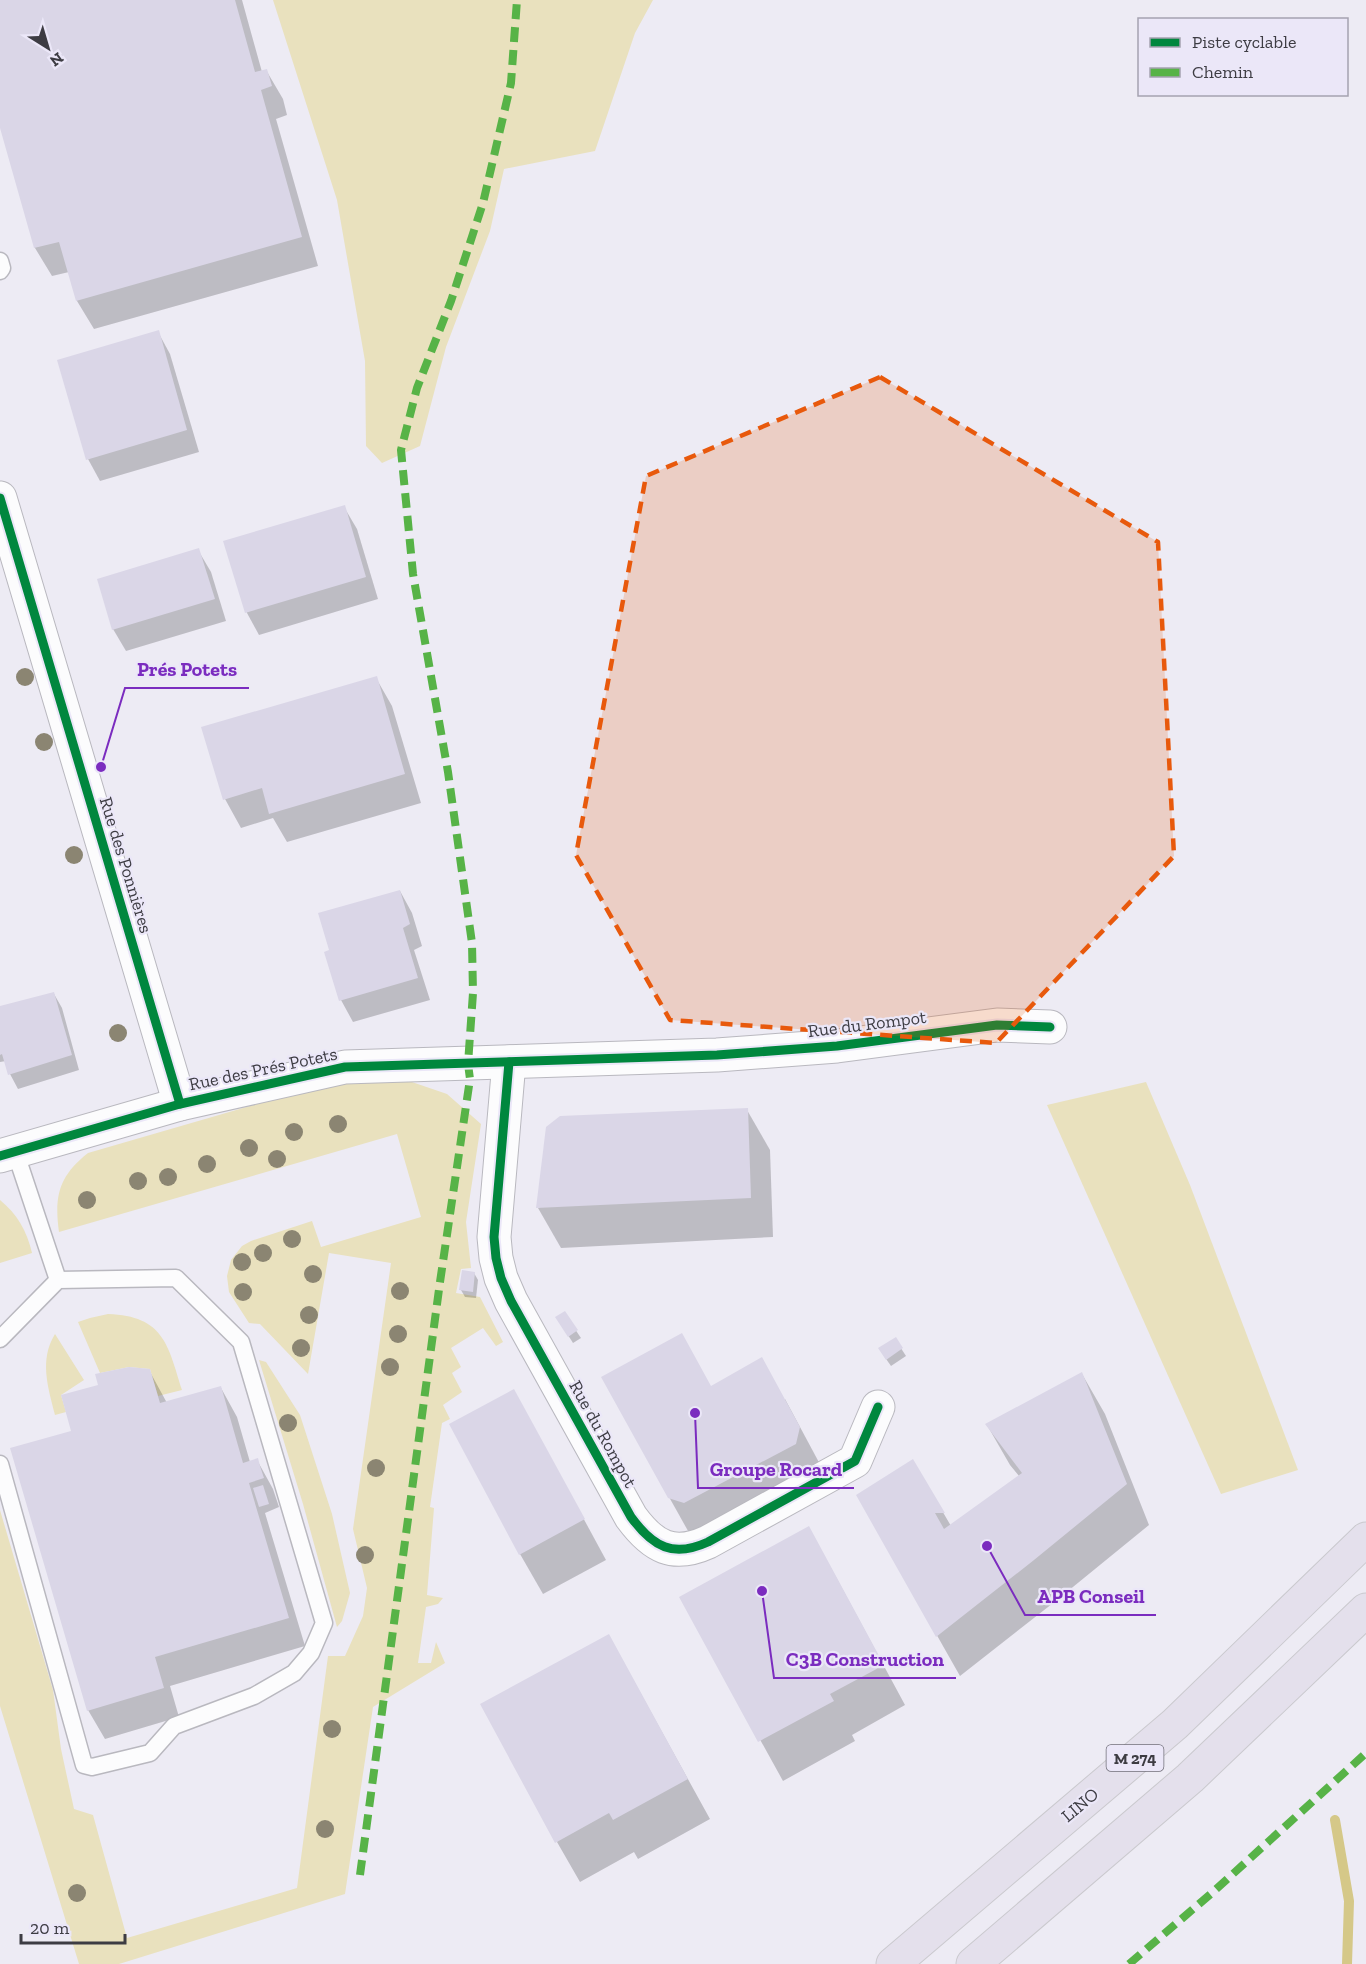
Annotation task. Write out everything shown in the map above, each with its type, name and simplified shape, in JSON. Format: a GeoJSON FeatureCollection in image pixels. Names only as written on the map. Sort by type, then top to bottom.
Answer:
{"type":"FeatureCollection","features":[{"type":"Feature","properties":{"kind":"highway","name":"LINO"},"geometry":{"type":"LineString","coordinates":[[893,1964],[1175,1724],[1366,1539]]}},
{"type":"Feature","properties":{"kind":"highway","name":"M 274"},"geometry":{"type":"LineString","coordinates":[[974,1964],[1190,1778],[1366,1610]]}},
{"type":"Feature","properties":{"kind":"street","name":"Rue des Ponnières"},"geometry":{"type":"LineString","coordinates":[[0,498],[180,1104]]}},
{"type":"Feature","properties":{"kind":"street","name":"Rue du Rompot"},"geometry":{"type":"LineString","coordinates":[[468,1064],[717,1055],[837,1046],[997,1025],[1050,1026]]}},
{"type":"Feature","properties":{"kind":"street","name":"Rue du Rompot"},"geometry":{"type":"LineString","coordinates":[[509,1062],[494,1237],[501,1278],[545,1363],[641,1531],[663,1547],[678,1551],[695,1548],[708,1542],[855,1461],[878,1407]]}},
{"type":"Feature","properties":{"kind":"street","name":"Rue des Prés Potets"},"geometry":{"type":"LineString","coordinates":[[8,1154],[180,1104],[345,1067],[468,1064]]}},
{"type":"Feature","properties":{"kind":"lane"},"geometry":{"type":"LineString","coordinates":[[0,261],[2,268],[0,271]]}},
{"type":"Feature","properties":{"kind":"lane"},"geometry":{"type":"LineString","coordinates":[[8,1154],[58,1280]]}},
{"type":"Feature","properties":{"kind":"lane"},"geometry":{"type":"LineString","coordinates":[[0,1339],[58,1280],[176,1278],[241,1342],[324,1623],[311,1653],[294,1673],[254,1696],[174,1726],[150,1753],[92,1767],[84,1765],[0,1464]]}},
{"type":"Feature","properties":{"kind":"highlighted area"},"geometry":{"type":"Polygon","coordinates":[[[880,377],[1158,542],[1174,856],[996,1043],[670,1020],[576,855],[646,476],[880,377]]]}},
{"type":"Feature","properties":{"kind":"shaded area"},"geometry":{"type":"Polygon","coordinates":[[[273,0],[653,0],[635,33],[595,151],[504,169],[490,231],[446,347],[420,446],[382,463],[366,446],[365,361],[337,200],[273,0]]]}},
{"type":"Feature","properties":{"kind":"shaded area"},"geometry":{"type":"Polygon","coordinates":[[[406,1080],[447,1094],[481,1124],[466,1222],[471,1268],[461,1269],[456,1293],[480,1297],[503,1342],[496,1346],[483,1328],[451,1348],[461,1367],[452,1373],[462,1392],[443,1405],[450,1419],[442,1423],[430,1507],[434,1508],[427,1595],[443,1598],[438,1604],[426,1607],[418,1663],[431,1663],[436,1642],[445,1663],[373,1707],[345,1894],[119,1964],[79,1964],[0,1706],[0,1510],[53,1690],[61,1749],[74,1809],[93,1815],[127,1938],[297,1888],[328,1656],[345,1656],[363,1616],[367,1588],[353,1529],[391,1263],[329,1253],[308,1374],[260,1324],[249,1323],[229,1292],[227,1276],[231,1260],[242,1246],[312,1221],[321,1247],[421,1217],[397,1134],[59,1232],[57,1208],[61,1188],[71,1170],[88,1153],[322,1085],[406,1080]]]}},
{"type":"Feature","properties":{"kind":"shaded area"},"geometry":{"type":"Polygon","coordinates":[[[1146,1082],[1190,1185],[1298,1470],[1221,1494],[1047,1105],[1146,1082]]]}},
{"type":"Feature","properties":{"kind":"shaded area"},"geometry":{"type":"Polygon","coordinates":[[[0,1200],[20,1224],[32,1253],[0,1263],[0,1200]]]}},
{"type":"Feature","properties":{"kind":"shaded area"},"geometry":{"type":"Polygon","coordinates":[[[108,1314],[141,1320],[161,1336],[172,1359],[182,1390],[158,1396],[150,1369],[129,1367],[100,1373],[78,1322],[108,1314]]]}},
{"type":"Feature","properties":{"kind":"shaded area"},"geometry":{"type":"Polygon","coordinates":[[[55,1334],[84,1380],[61,1395],[66,1412],[55,1415],[46,1364],[50,1344],[55,1334]]]}},
{"type":"Feature","properties":{"kind":"shaded area"},"geometry":{"type":"Polygon","coordinates":[[[259,1360],[266,1362],[300,1415],[332,1514],[350,1593],[342,1621],[337,1627],[303,1504],[259,1360]]]}},
{"type":"Feature","properties":{"kind":"building"},"geometry":{"type":"Polygon","coordinates":[[[0,0],[235,0],[255,72],[267,69],[272,86],[261,90],[302,237],[76,301],[59,242],[34,248],[0,128],[0,0]]]}},
{"type":"Feature","properties":{"kind":"building"},"geometry":{"type":"Polygon","coordinates":[[[159,330],[187,430],[86,460],[57,360],[159,330]]]}},
{"type":"Feature","properties":{"kind":"building"},"geometry":{"type":"Polygon","coordinates":[[[345,505],[366,577],[245,613],[223,541],[345,505]]]}},
{"type":"Feature","properties":{"kind":"building"},"geometry":{"type":"Polygon","coordinates":[[[199,548],[215,599],[112,630],[97,579],[199,548]]]}},
{"type":"Feature","properties":{"kind":"building"},"geometry":{"type":"Polygon","coordinates":[[[377,676],[405,774],[269,814],[262,788],[223,800],[201,727],[377,676]]]}},
{"type":"Feature","properties":{"kind":"building"},"geometry":{"type":"Polygon","coordinates":[[[400,890],[410,924],[403,928],[418,978],[339,1001],[324,952],[329,950],[318,913],[400,890]]]}},
{"type":"Feature","properties":{"kind":"building"},"geometry":{"type":"Polygon","coordinates":[[[54,992],[72,1055],[8,1075],[2,1054],[0,1055],[0,1006],[54,992]]]}},
{"type":"Feature","properties":{"kind":"building"},"geometry":{"type":"Polygon","coordinates":[[[748,1108],[751,1198],[536,1208],[546,1127],[560,1116],[748,1108]]]}},
{"type":"Feature","properties":{"kind":"building"},"geometry":{"type":"Polygon","coordinates":[[[462,1270],[475,1272],[473,1292],[459,1290],[462,1270]]]}},
{"type":"Feature","properties":{"kind":"building"},"geometry":{"type":"Polygon","coordinates":[[[565,1311],[578,1330],[568,1337],[555,1317],[565,1311]]]}},
{"type":"Feature","properties":{"kind":"building"},"geometry":{"type":"Polygon","coordinates":[[[682,1333],[711,1386],[762,1357],[800,1427],[796,1444],[684,1503],[668,1498],[601,1377],[682,1333]]]}},
{"type":"Feature","properties":{"kind":"building"},"geometry":{"type":"Polygon","coordinates":[[[896,1337],[903,1348],[886,1360],[878,1348],[896,1337]]]}},
{"type":"Feature","properties":{"kind":"building"},"geometry":{"type":"Polygon","coordinates":[[[129,1367],[150,1369],[160,1403],[221,1386],[243,1463],[258,1458],[264,1478],[249,1483],[289,1618],[155,1657],[164,1688],[87,1711],[10,1448],[71,1431],[61,1395],[98,1385],[95,1374],[129,1367]]]}},
{"type":"Feature","properties":{"kind":"building"},"geometry":{"type":"Polygon","coordinates":[[[1082,1372],[1127,1484],[936,1637],[856,1495],[913,1459],[945,1513],[935,1513],[944,1529],[1022,1473],[985,1424],[1082,1372]]]}},
{"type":"Feature","properties":{"kind":"building"},"geometry":{"type":"Polygon","coordinates":[[[514,1389],[585,1519],[519,1555],[449,1424],[514,1389]]]}},
{"type":"Feature","properties":{"kind":"building"},"geometry":{"type":"Polygon","coordinates":[[[263,1485],[269,1504],[259,1507],[253,1488],[263,1485]]]}},
{"type":"Feature","properties":{"kind":"building"},"geometry":{"type":"Polygon","coordinates":[[[809,1526],[884,1665],[830,1694],[834,1701],[758,1742],[679,1597],[809,1526]]]}},
{"type":"Feature","properties":{"kind":"building"},"geometry":{"type":"Polygon","coordinates":[[[609,1634],[688,1779],[613,1820],[609,1813],[555,1843],[480,1704],[609,1634]]]}},
{"type":"Feature","properties":{"kind":"waterway"},"geometry":{"type":"LineString","coordinates":[[1335,1820],[1349,1901],[1347,1964]]}},
{"type":"Feature","properties":{"kind":"marked path"},"geometry":{"type":"LineString","coordinates":[[360,1875],[440,1282],[470,1079],[468,1064],[473,993],[472,943],[448,772],[413,574],[401,450],[417,388],[451,301],[483,203],[511,83],[517,0]]}},
{"type":"Feature","properties":{"kind":"marked path"},"geometry":{"type":"LineString","coordinates":[[1129,1964],[1213,1892],[1366,1753]]}},
{"type":"Feature","properties":{"kind":"cycle path"},"geometry":{"type":"LineString","coordinates":[[0,498],[180,1104]]}},
{"type":"Feature","properties":{"kind":"cycle path"},"geometry":{"type":"LineString","coordinates":[[0,1156],[180,1104],[345,1067],[717,1055],[837,1046],[997,1025],[1050,1027]]}},
{"type":"Feature","properties":{"kind":"cycle path"},"geometry":{"type":"LineString","coordinates":[[509,1062],[494,1237],[501,1278],[511,1301],[631,1517],[647,1536],[665,1547],[674,1549],[696,1547],[855,1461],[878,1407]]}},
{"type":"Feature","properties":{"kind":"place","name":"Prés Potets"},"geometry":{"type":"Point","coordinates":[101,767]}},
{"type":"Feature","properties":{"kind":"place","name":"Groupe Rocard"},"geometry":{"type":"Point","coordinates":[695,1413]}},
{"type":"Feature","properties":{"kind":"place","name":"APB Conseil"},"geometry":{"type":"Point","coordinates":[987,1546]}},
{"type":"Feature","properties":{"kind":"place","name":"C3B Construction"},"geometry":{"type":"Point","coordinates":[762,1591]}}]}
